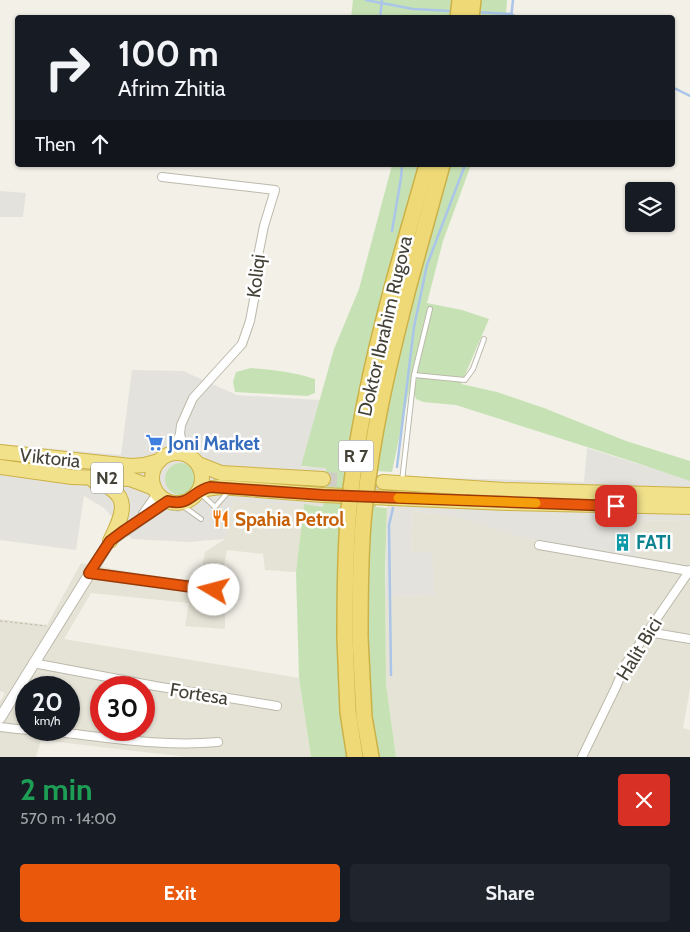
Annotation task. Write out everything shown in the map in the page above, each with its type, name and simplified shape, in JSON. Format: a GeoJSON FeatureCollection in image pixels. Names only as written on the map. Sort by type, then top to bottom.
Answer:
{"type":"FeatureCollection","features":[{"type":"Feature","properties":{"kind":"highway"},"geometry":{"type":"LineString","coordinates":[[458,15],[460,0]]}},
{"type":"Feature","properties":{"kind":"highway"},"geometry":{"type":"LineString","coordinates":[[471,15],[473,0]]}},
{"type":"Feature","properties":{"kind":"highway","name":"Doktor Ibrahim Rugova"},"geometry":{"type":"LineString","coordinates":[[355,757],[348,712],[345,638],[348,519],[354,465],[369,382],[395,277],[426,167]]}},
{"type":"Feature","properties":{"kind":"highway","name":"Doktor Ibrahim Rugova"},"geometry":{"type":"LineString","coordinates":[[371,757],[364,717],[360,637],[360,581],[363,523],[368,478],[385,381],[441,167]]}},
{"type":"Feature","properties":{"kind":"highway","name":"Viktoria"},"geometry":{"type":"LineString","coordinates":[[0,452],[131,466],[159,461]]}},
{"type":"Feature","properties":{"kind":"highway"},"geometry":{"type":"LineString","coordinates":[[172,454],[186,455],[198,464],[221,473],[323,479]]}},
{"type":"Feature","properties":{"kind":"highway","name":"N2"},"geometry":{"type":"LineString","coordinates":[[159,461],[172,454]]}},
{"type":"Feature","properties":{"kind":"highway"},"geometry":{"type":"LineString","coordinates":[[159,461],[152,474],[170,501],[190,500],[199,491],[210,487],[323,495],[690,507]]}},
{"type":"Feature","properties":{"kind":"highway"},"geometry":{"type":"LineString","coordinates":[[198,464],[202,477],[199,491]]}},
{"type":"Feature","properties":{"kind":"highway","name":"Viktoria"},"geometry":{"type":"LineString","coordinates":[[0,467],[65,475],[130,479],[170,501]]}},
{"type":"Feature","properties":{"kind":"highway"},"geometry":{"type":"LineString","coordinates":[[65,475],[96,481],[109,486],[121,501],[122,516],[110,541]]}},
{"type":"Feature","properties":{"kind":"highway"},"geometry":{"type":"LineString","coordinates":[[383,482],[504,490],[690,495]]}},
{"type":"Feature","properties":{"kind":"street","name":"Koliqi"},"geometry":{"type":"LineString","coordinates":[[162,177],[275,190],[264,226],[258,256],[256,289],[250,321],[242,344],[193,398],[181,425],[180,434],[172,454]]}},
{"type":"Feature","properties":{"kind":"street"},"geometry":{"type":"LineString","coordinates":[[180,434],[186,455]]}},
{"type":"Feature","properties":{"kind":"street"},"geometry":{"type":"LineString","coordinates":[[0,718],[110,541],[139,520],[150,507],[170,501]]}},
{"type":"Feature","properties":{"kind":"street","name":"Halit Bici"},"geometry":{"type":"LineString","coordinates":[[539,546],[690,570],[625,665],[582,757]]}},
{"type":"Feature","properties":{"kind":"street"},"geometry":{"type":"LineString","coordinates":[[89,573],[214,590]]}},
{"type":"Feature","properties":{"kind":"street"},"geometry":{"type":"LineString","coordinates":[[648,632],[690,639]]}},
{"type":"Feature","properties":{"kind":"street","name":"Fortesa"},"geometry":{"type":"LineString","coordinates":[[33,663],[277,706]]}},
{"type":"Feature","properties":{"kind":"street"},"geometry":{"type":"LineString","coordinates":[[0,727],[155,742],[190,744],[218,742]]}},
{"type":"Feature","properties":{"kind":"lane"},"geometry":{"type":"LineString","coordinates":[[402,483],[414,375],[430,309]]}},
{"type":"Feature","properties":{"kind":"lane"},"geometry":{"type":"LineString","coordinates":[[414,375],[465,380],[473,369],[484,339]]}},
{"type":"Feature","properties":{"kind":"lane"},"geometry":{"type":"LineString","coordinates":[[199,491],[215,507],[233,488]]}},
{"type":"Feature","properties":{"kind":"lane"},"geometry":{"type":"LineString","coordinates":[[170,501],[201,519]]}},
{"type":"Feature","properties":{"kind":"path"},"geometry":{"type":"LineString","coordinates":[[0,621],[55,627]]}},
{"type":"Feature","properties":{"kind":"shaded area"},"geometry":{"type":"Polygon","coordinates":[[[0,191],[26,193],[23,217],[0,217],[0,191]]]}},
{"type":"Feature","properties":{"kind":"shaded area"},"geometry":{"type":"Polygon","coordinates":[[[132,370],[183,371],[237,395],[320,400],[302,467],[326,467],[323,507],[234,501],[225,539],[188,542],[132,539],[104,508],[84,496],[76,550],[0,540],[0,444],[121,455],[132,370]]]}},
{"type":"Feature","properties":{"kind":"shaded area"},"geometry":{"type":"Polygon","coordinates":[[[587,448],[690,480],[690,520],[634,521],[637,558],[525,539],[462,518],[413,511],[411,551],[432,552],[435,596],[385,597],[388,476],[584,482],[587,448]]]}},
{"type":"Feature","properties":{"kind":"shaded area"},"geometry":{"type":"Polygon","coordinates":[[[234,501],[304,504],[296,572],[265,570],[263,554],[227,550],[223,572],[225,629],[185,626],[189,603],[91,593],[64,639],[299,678],[311,757],[187,757],[50,741],[80,741],[80,676],[15,676],[15,741],[41,741],[36,757],[0,757],[0,701],[5,693],[0,691],[0,619],[47,625],[81,563],[173,580],[200,578],[205,552],[225,539],[234,501]]]}},
{"type":"Feature","properties":{"kind":"shaded area"},"geometry":{"type":"Polygon","coordinates":[[[413,511],[462,518],[525,539],[637,558],[634,521],[690,520],[690,689],[683,728],[690,730],[690,757],[396,757],[386,684],[385,597],[435,596],[411,552],[413,511]]]}},
{"type":"Feature","properties":{"kind":"green space"},"geometry":{"type":"Polygon","coordinates":[[[353,0],[507,0],[506,15],[351,15],[353,0]]]}},
{"type":"Feature","properties":{"kind":"green space"},"geometry":{"type":"Polygon","coordinates":[[[391,167],[470,167],[443,241],[427,303],[462,310],[489,319],[461,384],[497,392],[544,408],[626,441],[690,461],[690,481],[456,405],[423,402],[416,399],[413,389],[418,376],[416,357],[392,472],[377,471],[376,507],[387,508],[385,572],[386,684],[396,757],[311,757],[299,678],[296,572],[304,504],[323,507],[326,468],[301,466],[334,349],[359,289],[391,167]]]}},
{"type":"Feature","properties":{"kind":"green space"},"geometry":{"type":"Polygon","coordinates":[[[251,368],[291,373],[315,379],[315,393],[307,396],[235,392],[233,382],[236,372],[251,368]]]}},
{"type":"Feature","properties":{"kind":"green space"},"geometry":{"type":"Polygon","coordinates":[[[181,463],[187,464],[192,468],[196,473],[196,485],[192,490],[187,494],[181,495],[175,494],[170,490],[166,485],[165,479],[166,473],[170,468],[175,464],[181,463]]]}},
{"type":"Feature","properties":{"kind":"waterway"},"geometry":{"type":"LineString","coordinates":[[366,0],[413,9],[450,11]]}},
{"type":"Feature","properties":{"kind":"waterway"},"geometry":{"type":"LineString","coordinates":[[380,15],[382,0]]}},
{"type":"Feature","properties":{"kind":"waterway"},"geometry":{"type":"LineString","coordinates":[[511,15],[513,0]]}},
{"type":"Feature","properties":{"kind":"waterway"},"geometry":{"type":"LineString","coordinates":[[476,12],[513,15]]}},
{"type":"Feature","properties":{"kind":"waterway"},"geometry":{"type":"LineString","coordinates":[[675,88],[690,96]]}},
{"type":"Feature","properties":{"kind":"waterway"},"geometry":{"type":"LineString","coordinates":[[392,231],[402,167]]}},
{"type":"Feature","properties":{"kind":"waterway"},"geometry":{"type":"LineString","coordinates":[[397,467],[414,327],[427,265],[464,167]]}},
{"type":"Feature","properties":{"kind":"waterway"},"geometry":{"type":"LineString","coordinates":[[391,675],[389,525],[393,508]]}},
{"type":"Feature","properties":{"kind":"tunnel"},"geometry":{"type":"LineString","coordinates":[[323,479],[383,482]]}},
{"type":"Feature","properties":{"kind":"slow traffic"},"geometry":{"type":"LineString","coordinates":[[398,498],[536,503]]}},
{"type":"Feature","properties":{"kind":"place","name":"Joni Market"},"geometry":{"type":"Point","coordinates":[154,443]}},
{"type":"Feature","properties":{"kind":"place","name":"Spahia Petrol"},"geometry":{"type":"Point","coordinates":[221,519]}},
{"type":"Feature","properties":{"kind":"place","name":"FATI"},"geometry":{"type":"Point","coordinates":[622,542]}},
{"type":"Feature","properties":{"kind":"route"},"geometry":{"type":"LineString","coordinates":[[214,590],[89,573],[110,541],[122,532],[168,501],[174,503],[185,502],[190,500],[199,490],[210,487],[323,495],[616,506]]}}]}
